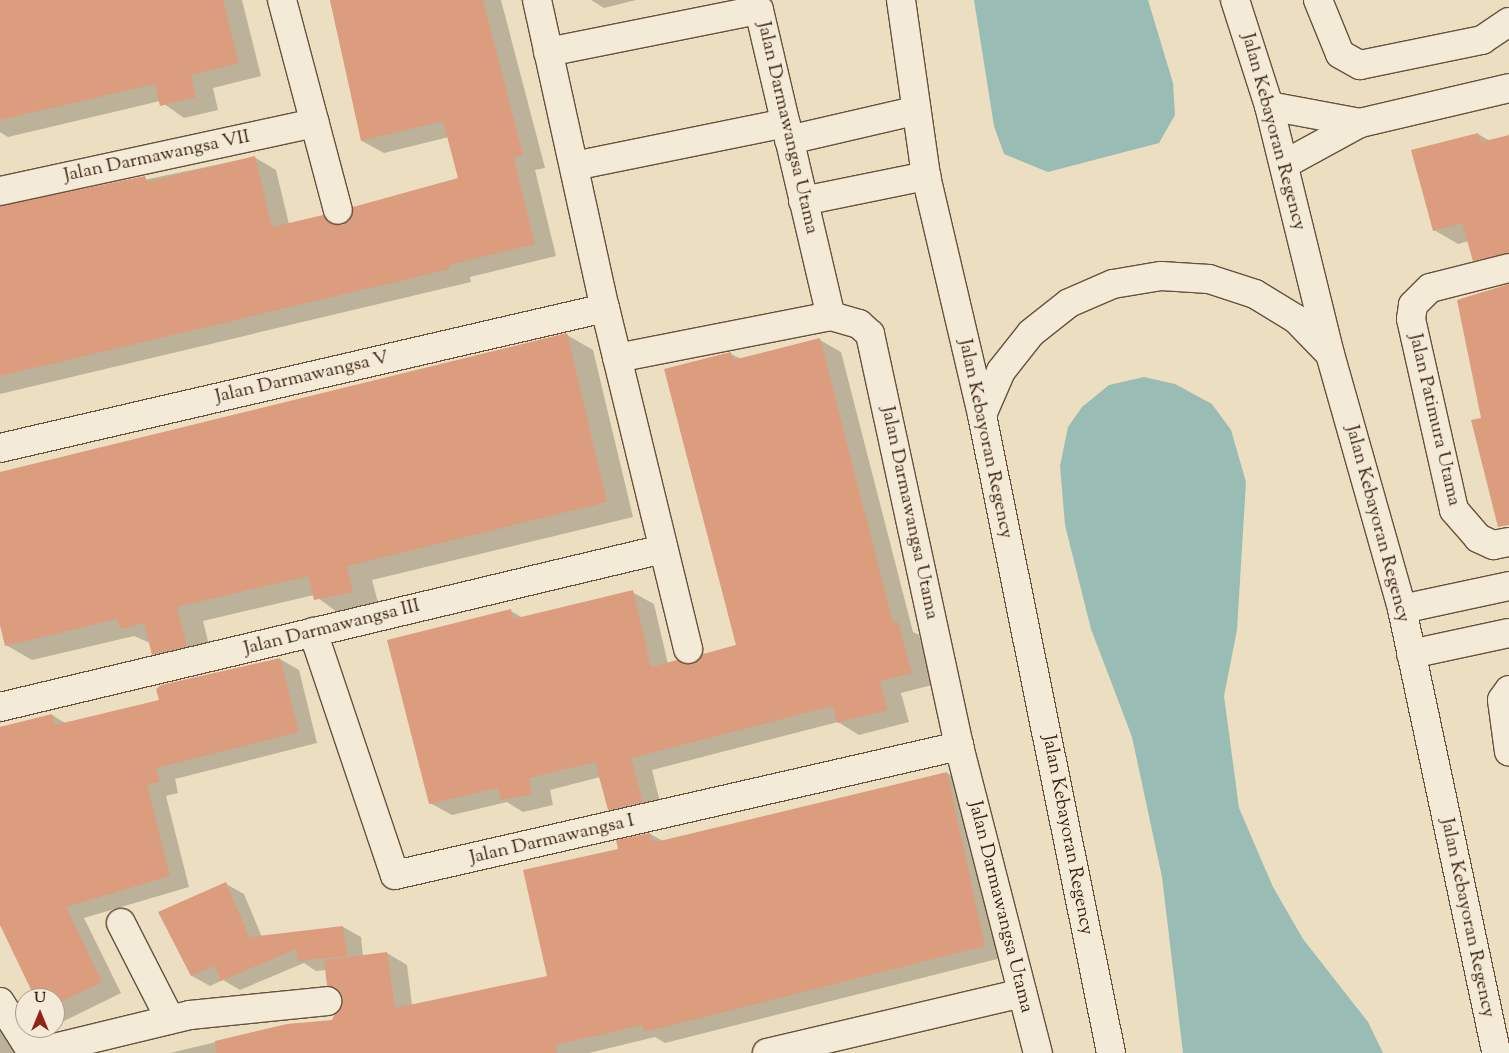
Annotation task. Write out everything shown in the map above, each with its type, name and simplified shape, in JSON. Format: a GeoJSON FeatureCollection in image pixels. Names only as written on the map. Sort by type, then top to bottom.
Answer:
{"type":"FeatureCollection","features":[{"type":"Feature","properties":{"kind":"street"},"geometry":{"type":"LineString","coordinates":[[282,0],[338,210]]}},
{"type":"Feature","properties":{"kind":"street"},"geometry":{"type":"LineString","coordinates":[[537,0],[604,308],[688,649]]}},
{"type":"Feature","properties":{"kind":"street","name":"Jalan Kebayoran Regency"},"geometry":{"type":"LineString","coordinates":[[901,0],[926,176],[982,415],[1111,1053]]}},
{"type":"Feature","properties":{"kind":"street","name":"Jalan Kebayoran Regency"},"geometry":{"type":"LineString","coordinates":[[1236,0],[1285,164],[1330,354],[1402,609],[1496,1053]]}},
{"type":"Feature","properties":{"kind":"street"},"geometry":{"type":"LineString","coordinates":[[1318,0],[1340,54],[1349,62],[1376,65],[1482,40],[1509,22]]}},
{"type":"Feature","properties":{"kind":"street"},"geometry":{"type":"LineString","coordinates":[[548,52],[765,5]]}},
{"type":"Feature","properties":{"kind":"street","name":"Jalan Darmawangsa Utama"},"geometry":{"type":"LineString","coordinates":[[765,5],[788,132],[831,316],[858,324],[870,334],[959,746],[1038,1053]]}},
{"type":"Feature","properties":{"kind":"street"},"geometry":{"type":"LineString","coordinates":[[1285,164],[1360,123],[1509,88]]}},
{"type":"Feature","properties":{"kind":"street"},"geometry":{"type":"LineString","coordinates":[[1269,106],[1360,123]]}},
{"type":"Feature","properties":{"kind":"street"},"geometry":{"type":"LineString","coordinates":[[574,166],[916,111]]}},
{"type":"Feature","properties":{"kind":"street","name":"Jalan Darmawangsa VII"},"geometry":{"type":"LineString","coordinates":[[0,191],[315,124]]}},
{"type":"Feature","properties":{"kind":"street"},"geometry":{"type":"LineString","coordinates":[[804,202],[926,176]]}},
{"type":"Feature","properties":{"kind":"street","name":"Jalan Patimura Utama"},"geometry":{"type":"LineString","coordinates":[[1509,268],[1430,288],[1413,305],[1411,319],[1454,510],[1464,528],[1478,538],[1493,545],[1509,542]]}},
{"type":"Feature","properties":{"kind":"street"},"geometry":{"type":"LineString","coordinates":[[982,415],[1001,371],[1031,333],[1069,303],[1123,282],[1161,276],[1209,279],[1255,294],[1296,319],[1330,354]]}},
{"type":"Feature","properties":{"kind":"street","name":"Jalan Darmawangsa V"},"geometry":{"type":"LineString","coordinates":[[0,448],[604,308]]}},
{"type":"Feature","properties":{"kind":"street"},"geometry":{"type":"LineString","coordinates":[[617,358],[831,316]]}},
{"type":"Feature","properties":{"kind":"street","name":"Jalan Darmawangsa III"},"geometry":{"type":"LineString","coordinates":[[0,706],[663,549]]}},
{"type":"Feature","properties":{"kind":"street"},"geometry":{"type":"LineString","coordinates":[[1402,609],[1509,586]]}},
{"type":"Feature","properties":{"kind":"street","name":"Jalan Darmawangsa I"},"geometry":{"type":"LineString","coordinates":[[313,632],[395,875],[959,746]]}},
{"type":"Feature","properties":{"kind":"street"},"geometry":{"type":"LineString","coordinates":[[1411,654],[1509,633]]}},
{"type":"Feature","properties":{"kind":"street"},"geometry":{"type":"LineString","coordinates":[[1509,690],[1502,700],[1509,752]]}},
{"type":"Feature","properties":{"kind":"street"},"geometry":{"type":"LineString","coordinates":[[121,923],[170,1019]]}},
{"type":"Feature","properties":{"kind":"street"},"geometry":{"type":"LineString","coordinates":[[769,1053],[1022,993]]}},
{"type":"Feature","properties":{"kind":"street"},"geometry":{"type":"LineString","coordinates":[[0,1002],[32,1052],[170,1019],[328,1001]]}},
{"type":"Feature","properties":{"kind":"water"},"geometry":{"type":"Polygon","coordinates":[[[974,0],[1148,0],[1173,83],[1175,115],[1159,143],[1048,172],[1004,154],[994,126],[974,0]]]}},
{"type":"Feature","properties":{"kind":"water"},"geometry":{"type":"Polygon","coordinates":[[[1144,377],[1175,384],[1212,404],[1231,430],[1246,482],[1237,630],[1224,696],[1239,808],[1273,887],[1303,939],[1368,1022],[1383,1053],[1183,1053],[1162,877],[1132,737],[1091,629],[1065,525],[1060,466],[1068,427],[1082,407],[1109,385],[1144,377]]]}},
{"type":"Feature","properties":{"kind":"building"},"geometry":{"type":"Polygon","coordinates":[[[0,0],[223,0],[239,63],[191,75],[196,97],[160,106],[155,84],[0,120],[0,0]]]}},
{"type":"Feature","properties":{"kind":"building"},"geometry":{"type":"Polygon","coordinates":[[[330,0],[483,0],[523,155],[514,158],[535,244],[449,265],[450,269],[0,376],[0,206],[145,176],[147,182],[255,156],[272,227],[323,215],[333,225],[342,225],[349,221],[353,207],[458,178],[443,121],[361,141],[330,0]]]}},
{"type":"Feature","properties":{"kind":"building"},"geometry":{"type":"Polygon","coordinates":[[[1478,133],[1481,142],[1509,135],[1509,253],[1473,261],[1462,223],[1433,231],[1411,150],[1478,133]]]}},
{"type":"Feature","properties":{"kind":"building"},"geometry":{"type":"Polygon","coordinates":[[[1509,284],[1509,525],[1498,527],[1471,420],[1481,418],[1457,300],[1509,284]]]}},
{"type":"Feature","properties":{"kind":"building"},"geometry":{"type":"Polygon","coordinates":[[[567,333],[607,502],[347,566],[353,592],[314,600],[308,576],[177,607],[187,646],[152,655],[144,623],[120,629],[117,619],[5,646],[0,625],[0,472],[567,333]]]}},
{"type":"Feature","properties":{"kind":"building"},"geometry":{"type":"Polygon","coordinates":[[[820,338],[893,623],[898,622],[912,673],[880,681],[888,710],[837,723],[833,706],[631,758],[643,802],[608,810],[595,762],[529,778],[532,794],[501,800],[498,788],[429,804],[387,640],[511,609],[513,619],[633,590],[651,667],[677,660],[692,664],[703,654],[736,645],[664,369],[731,352],[733,360],[820,338]]]}},
{"type":"Feature","properties":{"kind":"building"},"geometry":{"type":"Polygon","coordinates":[[[280,658],[299,732],[156,768],[160,782],[147,785],[170,876],[66,907],[102,982],[65,1000],[65,988],[30,988],[0,925],[0,727],[52,714],[55,725],[159,700],[156,689],[161,685],[280,658]]]}},
{"type":"Feature","properties":{"kind":"building"},"geometry":{"type":"Polygon","coordinates":[[[947,772],[985,946],[644,1032],[642,1025],[555,1045],[557,1053],[216,1053],[215,1041],[287,1024],[332,1020],[342,999],[339,992],[327,986],[324,960],[387,952],[395,1008],[547,976],[523,870],[618,849],[616,840],[650,833],[652,841],[660,841],[947,772]]]}},
{"type":"Feature","properties":{"kind":"building"},"geometry":{"type":"Polygon","coordinates":[[[226,882],[249,937],[343,926],[347,956],[297,961],[296,949],[221,981],[215,966],[191,976],[158,912],[226,882]]]}}]}
